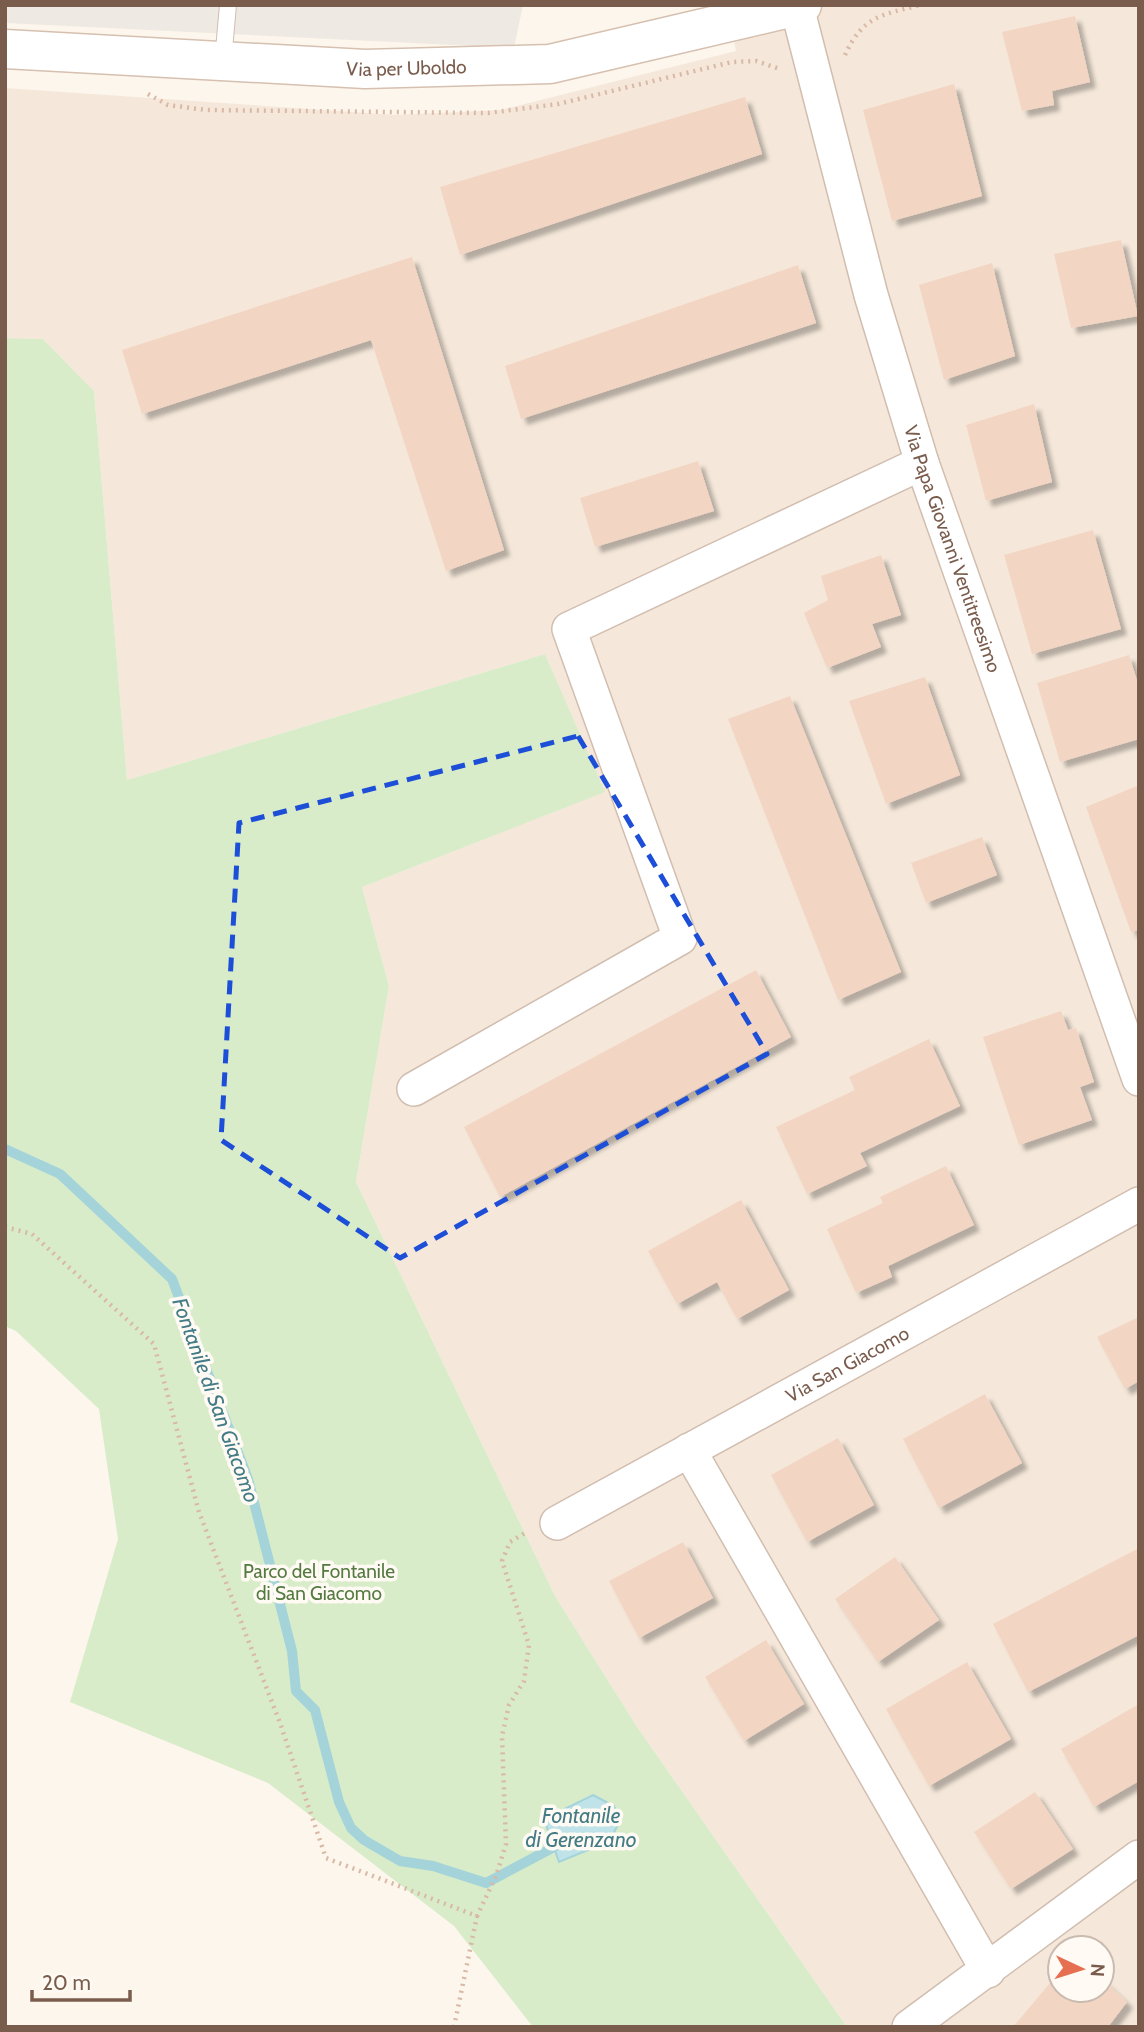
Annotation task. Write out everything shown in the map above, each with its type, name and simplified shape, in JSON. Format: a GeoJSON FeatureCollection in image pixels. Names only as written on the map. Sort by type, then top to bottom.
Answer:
{"type":"FeatureCollection","features":[{"type":"Feature","properties":{"kind":"street","name":"Via per Uboldo"},"geometry":{"type":"LineString","coordinates":[[5,49],[365,69],[550,64],[799,6]]}},
{"type":"Feature","properties":{"kind":"street","name":"Via Papa Giovanni Ventitreesimo"},"geometry":{"type":"LineString","coordinates":[[799,6],[870,295],[922,463],[1139,1079]]}},
{"type":"Feature","properties":{"kind":"street"},"geometry":{"type":"LineString","coordinates":[[414,1089],[680,938],[569,629],[922,463]]}},
{"type":"Feature","properties":{"kind":"street","name":"Via San Giacomo"},"geometry":{"type":"LineString","coordinates":[[557,1523],[1139,1205]]}},
{"type":"Feature","properties":{"kind":"street"},"geometry":{"type":"LineString","coordinates":[[689,1450],[988,1970]]}},
{"type":"Feature","properties":{"kind":"street"},"geometry":{"type":"LineString","coordinates":[[909,2027],[1139,1857]]}},
{"type":"Feature","properties":{"kind":"lane"},"geometry":{"type":"LineString","coordinates":[[223,61],[228,5]]}},
{"type":"Feature","properties":{"kind":"path"},"geometry":{"type":"LineString","coordinates":[[5,1227],[32,1234],[153,1343],[199,1512],[280,1723],[326,1858],[477,1916]]}},
{"type":"Feature","properties":{"kind":"path"},"geometry":{"type":"LineString","coordinates":[[454,2027],[477,1916],[496,1876],[506,1844],[502,1736],[509,1705],[524,1681],[529,1645],[502,1561],[510,1542],[534,1528],[557,1523]]}},
{"type":"Feature","properties":{"kind":"highlighted area"},"geometry":{"type":"Polygon","coordinates":[[[578,736],[767,1054],[400,1258],[221,1140],[239,823],[578,736]]]}},
{"type":"Feature","properties":{"kind":"shaded area"},"geometry":{"type":"Polygon","coordinates":[[[5,5],[523,5],[514,48],[5,23],[5,5]]]}},
{"type":"Feature","properties":{"kind":"shaded area"},"geometry":{"type":"Polygon","coordinates":[[[727,5],[1139,5],[1139,2027],[847,2027],[637,1727],[555,1596],[356,1182],[389,986],[362,887],[604,792],[545,654],[127,780],[94,391],[43,339],[5,338],[5,88],[396,115],[501,110],[736,51],[727,5]]]}},
{"type":"Feature","properties":{"kind":"green space","name":"Parco del Fontanile di San Giacomo"},"geometry":{"type":"Polygon","coordinates":[[[5,338],[43,339],[94,391],[127,780],[545,654],[605,792],[362,887],[389,986],[356,1182],[555,1596],[637,1727],[847,2027],[533,2027],[454,1926],[268,1783],[70,1702],[118,1539],[99,1409],[16,1331],[5,1326],[5,338]]]}},
{"type":"Feature","properties":{"kind":"water","name":"Fontanile di Gerenzano"},"geometry":{"type":"Polygon","coordinates":[[[593,1795],[614,1806],[620,1820],[610,1841],[559,1862],[544,1819],[593,1795]]]}},
{"type":"Feature","properties":{"kind":"building"},"geometry":{"type":"Polygon","coordinates":[[[1075,16],[1090,82],[1052,91],[1054,105],[1022,111],[1002,32],[1075,16]]]}},
{"type":"Feature","properties":{"kind":"building"},"geometry":{"type":"Polygon","coordinates":[[[954,84],[982,196],[892,221],[863,110],[954,84]]]}},
{"type":"Feature","properties":{"kind":"building"},"geometry":{"type":"Polygon","coordinates":[[[745,97],[762,154],[460,255],[440,187],[745,97]]]}},
{"type":"Feature","properties":{"kind":"building"},"geometry":{"type":"Polygon","coordinates":[[[1121,240],[1138,316],[1071,328],[1054,254],[1121,240]]]}},
{"type":"Feature","properties":{"kind":"building"},"geometry":{"type":"Polygon","coordinates":[[[412,257],[504,550],[446,571],[371,340],[142,414],[122,350],[412,257]]]}},
{"type":"Feature","properties":{"kind":"building"},"geometry":{"type":"Polygon","coordinates":[[[992,263],[1015,356],[944,380],[919,285],[992,263]]]}},
{"type":"Feature","properties":{"kind":"building"},"geometry":{"type":"Polygon","coordinates":[[[798,265],[816,323],[521,419],[505,366],[798,265]]]}},
{"type":"Feature","properties":{"kind":"building"},"geometry":{"type":"Polygon","coordinates":[[[1034,404],[1052,482],[986,501],[966,425],[1034,404]]]}},
{"type":"Feature","properties":{"kind":"building"},"geometry":{"type":"Polygon","coordinates":[[[698,461],[714,511],[595,547],[580,498],[698,461]]]}},
{"type":"Feature","properties":{"kind":"building"},"geometry":{"type":"Polygon","coordinates":[[[1093,530],[1121,629],[1032,654],[1004,555],[1093,530]]]}},
{"type":"Feature","properties":{"kind":"building"},"geometry":{"type":"Polygon","coordinates":[[[881,555],[901,615],[872,624],[881,647],[827,668],[804,613],[828,600],[821,576],[881,555]]]}},
{"type":"Feature","properties":{"kind":"building"},"geometry":{"type":"Polygon","coordinates":[[[1129,655],[1139,687],[1139,739],[1060,762],[1037,683],[1129,655]]]}},
{"type":"Feature","properties":{"kind":"building"},"geometry":{"type":"Polygon","coordinates":[[[925,677],[960,775],[886,804],[849,701],[925,677]]]}},
{"type":"Feature","properties":{"kind":"building"},"geometry":{"type":"Polygon","coordinates":[[[790,696],[901,972],[838,1000],[728,719],[790,696]]]}},
{"type":"Feature","properties":{"kind":"building"},"geometry":{"type":"Polygon","coordinates":[[[1139,785],[1139,930],[1131,932],[1086,807],[1139,785]]]}},
{"type":"Feature","properties":{"kind":"building"},"geometry":{"type":"Polygon","coordinates":[[[982,837],[997,875],[926,903],[911,863],[982,837]]]}},
{"type":"Feature","properties":{"kind":"building"},"geometry":{"type":"Polygon","coordinates":[[[756,970],[791,1037],[500,1197],[464,1127],[756,970]]]}},
{"type":"Feature","properties":{"kind":"building"},"geometry":{"type":"Polygon","coordinates":[[[1061,1011],[1068,1030],[1076,1028],[1094,1082],[1080,1087],[1092,1120],[1019,1145],[983,1037],[1061,1011]]]}},
{"type":"Feature","properties":{"kind":"building"},"geometry":{"type":"Polygon","coordinates":[[[929,1039],[960,1106],[860,1153],[867,1166],[807,1194],[776,1127],[855,1090],[849,1077],[929,1039]]]}},
{"type":"Feature","properties":{"kind":"building"},"geometry":{"type":"Polygon","coordinates":[[[946,1166],[974,1225],[888,1266],[892,1277],[856,1293],[827,1229],[883,1203],[880,1197],[946,1166]]]}},
{"type":"Feature","properties":{"kind":"building"},"geometry":{"type":"Polygon","coordinates":[[[741,1200],[789,1290],[737,1319],[717,1282],[677,1304],[648,1251],[741,1200]]]}},
{"type":"Feature","properties":{"kind":"building"},"geometry":{"type":"Polygon","coordinates":[[[1139,1317],[1139,1381],[1125,1389],[1097,1337],[1139,1317]]]}},
{"type":"Feature","properties":{"kind":"building"},"geometry":{"type":"Polygon","coordinates":[[[985,1394],[1022,1463],[939,1508],[903,1439],[985,1394]]]}},
{"type":"Feature","properties":{"kind":"building"},"geometry":{"type":"Polygon","coordinates":[[[838,1438],[874,1505],[807,1542],[771,1475],[838,1438]]]}},
{"type":"Feature","properties":{"kind":"building"},"geometry":{"type":"Polygon","coordinates":[[[683,1542],[713,1598],[639,1638],[609,1581],[683,1542]]]}},
{"type":"Feature","properties":{"kind":"building"},"geometry":{"type":"Polygon","coordinates":[[[1139,1548],[1139,1635],[1028,1692],[993,1624],[1139,1548]]]}},
{"type":"Feature","properties":{"kind":"building"},"geometry":{"type":"Polygon","coordinates":[[[895,1557],[939,1620],[878,1662],[835,1599],[895,1557]]]}},
{"type":"Feature","properties":{"kind":"building"},"geometry":{"type":"Polygon","coordinates":[[[766,1640],[804,1704],[744,1741],[705,1677],[766,1640]]]}},
{"type":"Feature","properties":{"kind":"building"},"geometry":{"type":"Polygon","coordinates":[[[967,1662],[1011,1739],[929,1786],[886,1709],[967,1662]]]}},
{"type":"Feature","properties":{"kind":"building"},"geometry":{"type":"Polygon","coordinates":[[[1139,1704],[1139,1781],[1094,1807],[1061,1749],[1139,1704]]]}},
{"type":"Feature","properties":{"kind":"building"},"geometry":{"type":"Polygon","coordinates":[[[1035,1792],[1073,1849],[1011,1889],[974,1832],[1035,1792]]]}},
{"type":"Feature","properties":{"kind":"building"},"geometry":{"type":"Polygon","coordinates":[[[1046,1988],[1046,2004],[1116,2004],[1116,1992],[1127,2002],[1108,2027],[1013,2027],[1046,1988]]]}},
{"type":"Feature","properties":{"kind":"waterway","name":"Fontanile di San Giacomo"},"geometry":{"type":"LineString","coordinates":[[5,1149],[60,1174],[172,1279],[248,1479],[292,1651],[296,1691],[315,1710],[339,1802],[351,1828],[364,1840],[400,1861],[433,1866],[486,1883],[554,1847]]}}]}
